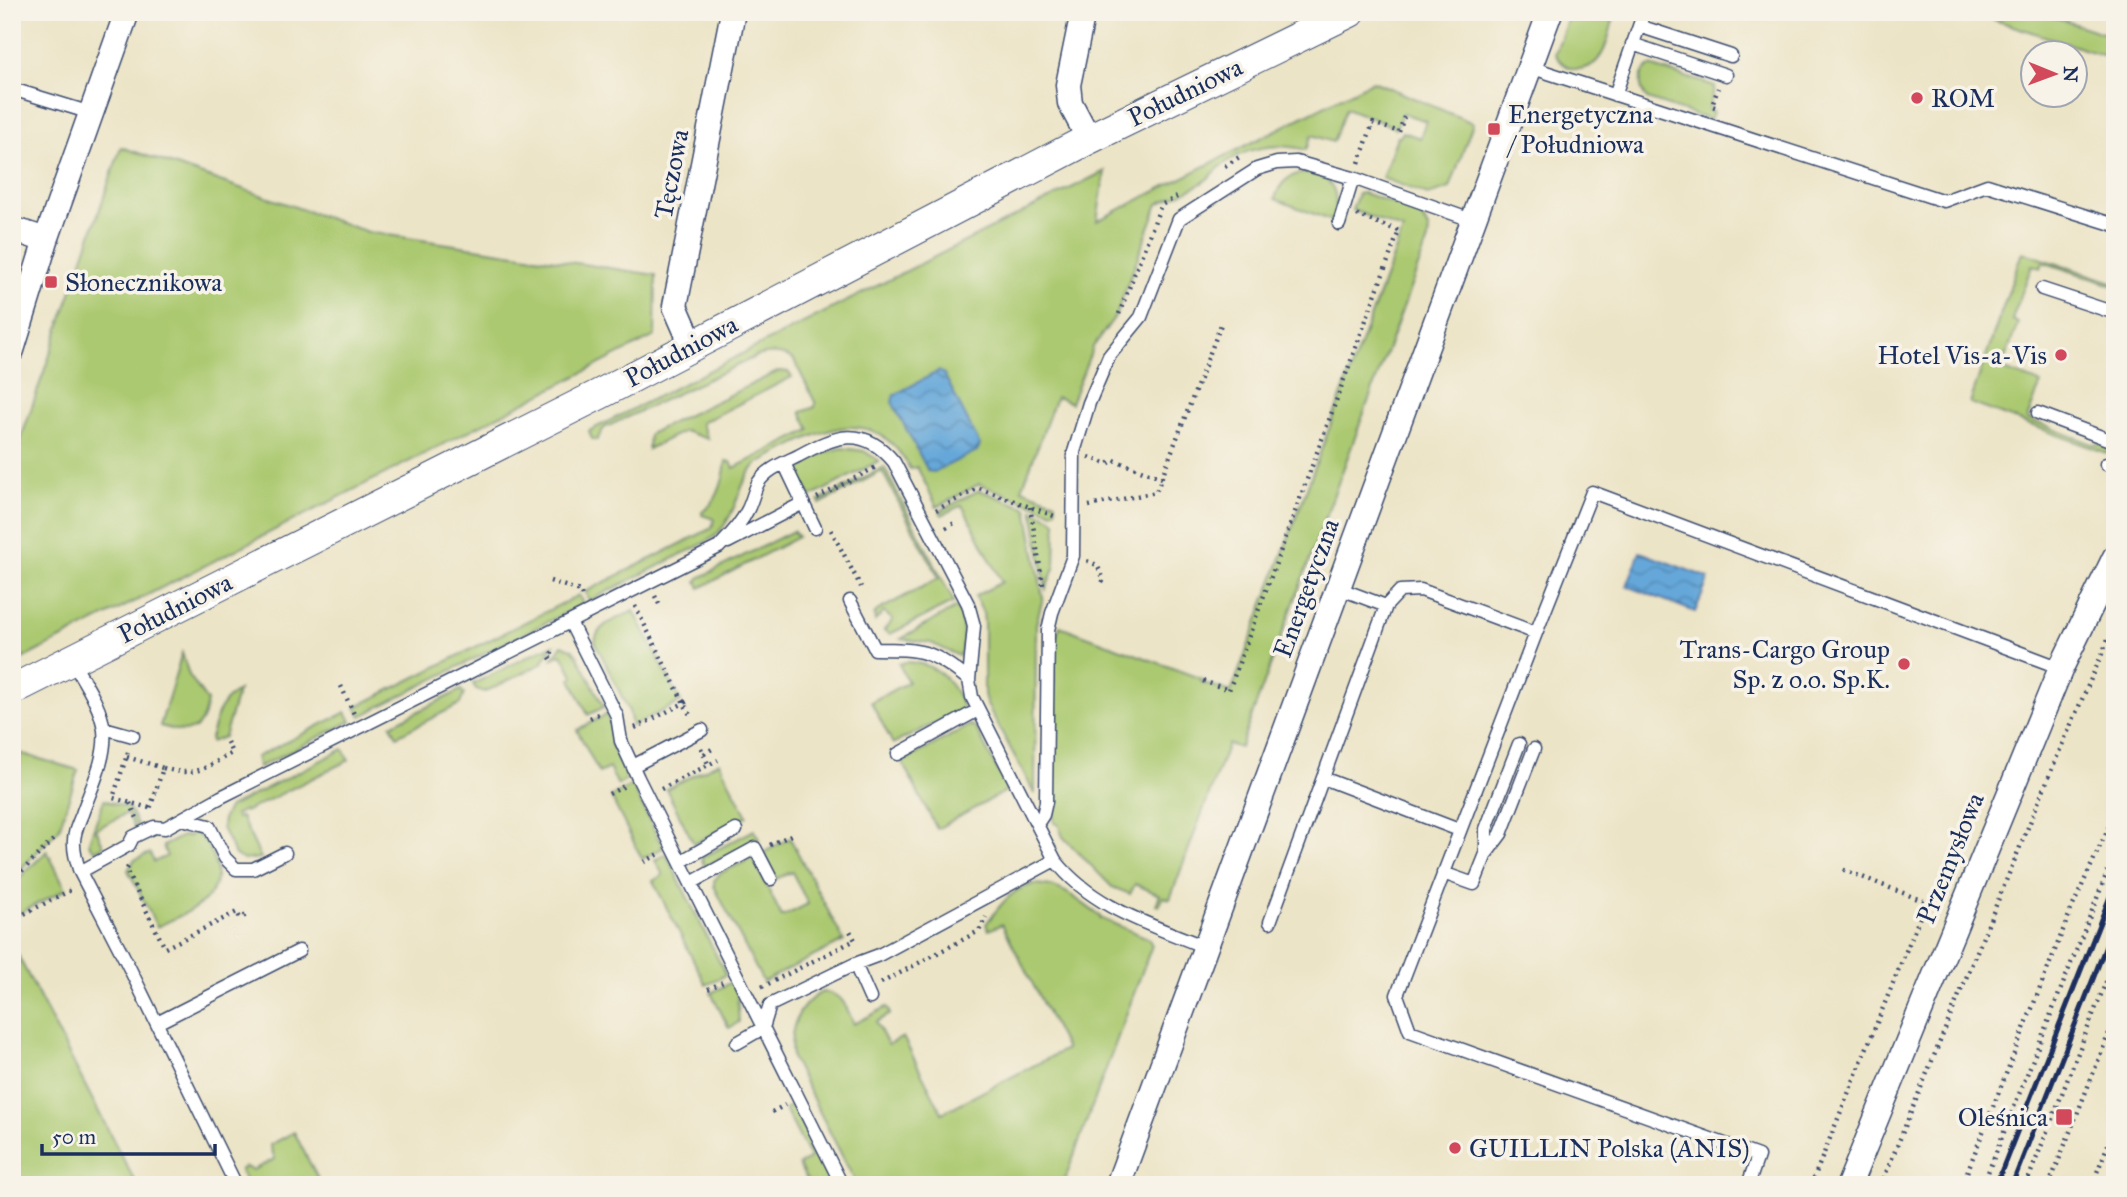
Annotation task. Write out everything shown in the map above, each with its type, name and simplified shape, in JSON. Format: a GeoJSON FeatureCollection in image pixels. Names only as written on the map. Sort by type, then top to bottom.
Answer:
{"type":"FeatureCollection","features":[{"type":"Feature","properties":{"kind":"street"},"geometry":{"type":"LineString","coordinates":[[12,350],[47,240],[127,12]]}},
{"type":"Feature","properties":{"kind":"street","name":"Tęczowa"},"geometry":{"type":"LineString","coordinates":[[692,345],[675,306],[733,12]]}},
{"type":"Feature","properties":{"kind":"street"},"geometry":{"type":"LineString","coordinates":[[1083,12],[1068,85],[1070,103],[1089,139]]}},
{"type":"Feature","properties":{"kind":"street","name":"Południowa"},"geometry":{"type":"LineString","coordinates":[[12,690],[600,394],[1089,139],[1350,12]]}},
{"type":"Feature","properties":{"kind":"street","name":"Energetyczna"},"geometry":{"type":"LineString","coordinates":[[1118,1185],[1550,12]]}},
{"type":"Feature","properties":{"kind":"street"},"geometry":{"type":"LineString","coordinates":[[12,229],[47,240]]}},
{"type":"Feature","properties":{"kind":"street","name":"Przemysłowa"},"geometry":{"type":"LineString","coordinates":[[1849,1185],[2061,668],[2115,557]]}},
{"type":"Feature","properties":{"kind":"lane"},"geometry":{"type":"LineString","coordinates":[[1615,95],[1644,12]]}},
{"type":"Feature","properties":{"kind":"lane"},"geometry":{"type":"LineString","coordinates":[[1639,26],[1731,56]]}},
{"type":"Feature","properties":{"kind":"lane"},"geometry":{"type":"LineString","coordinates":[[1632,44],[1723,80]]}},
{"type":"Feature","properties":{"kind":"lane"},"geometry":{"type":"LineString","coordinates":[[1530,67],[1944,201],[1987,185],[2115,225]]}},
{"type":"Feature","properties":{"kind":"lane"},"geometry":{"type":"LineString","coordinates":[[12,89],[91,113]]}},
{"type":"Feature","properties":{"kind":"lane"},"geometry":{"type":"LineString","coordinates":[[1037,824],[1043,815],[1046,802],[1048,630],[1073,556],[1074,452],[1089,403],[1109,356],[1141,317],[1179,219],[1257,169],[1277,163],[1296,162],[1353,178],[1474,221]]}},
{"type":"Feature","properties":{"kind":"lane"},"geometry":{"type":"LineString","coordinates":[[1339,224],[1353,178]]}},
{"type":"Feature","properties":{"kind":"lane"},"geometry":{"type":"LineString","coordinates":[[2042,289],[2115,313]]}},
{"type":"Feature","properties":{"kind":"lane"},"geometry":{"type":"LineString","coordinates":[[2038,413],[2115,442]]}},
{"type":"Feature","properties":{"kind":"lane"},"geometry":{"type":"LineString","coordinates":[[719,547],[738,526],[758,484],[772,469],[827,441],[841,437],[871,442],[884,449],[894,462],[968,604],[974,626],[969,680],[972,697],[1055,860],[1067,876],[1112,908],[1205,947]]}},
{"type":"Feature","properties":{"kind":"lane"},"geometry":{"type":"LineString","coordinates":[[784,463],[815,528]]}},
{"type":"Feature","properties":{"kind":"lane"},"geometry":{"type":"LineString","coordinates":[[1748,1185],[1758,1156],[1410,1031],[1397,995],[1592,492],[2061,668]]}},
{"type":"Feature","properties":{"kind":"lane"},"geometry":{"type":"LineString","coordinates":[[83,877],[130,845],[133,837],[154,827],[165,828],[221,797],[803,503]]}},
{"type":"Feature","properties":{"kind":"lane"},"geometry":{"type":"LineString","coordinates":[[1338,588],[1386,606]]}},
{"type":"Feature","properties":{"kind":"lane"},"geometry":{"type":"LineString","coordinates":[[1270,922],[1386,606],[1400,591],[1421,590],[1536,633]]}},
{"type":"Feature","properties":{"kind":"lane"},"geometry":{"type":"LineString","coordinates":[[850,601],[876,649],[906,649],[930,653],[969,680]]}},
{"type":"Feature","properties":{"kind":"lane"},"geometry":{"type":"LineString","coordinates":[[570,622],[617,716],[621,741],[633,766],[842,1185]]}},
{"type":"Feature","properties":{"kind":"lane"},"geometry":{"type":"LineString","coordinates":[[72,660],[96,705],[104,727],[103,751],[74,836],[75,859],[236,1185]]}},
{"type":"Feature","properties":{"kind":"lane"},"geometry":{"type":"LineString","coordinates":[[898,754],[978,710]]}},
{"type":"Feature","properties":{"kind":"lane"},"geometry":{"type":"LineString","coordinates":[[104,727],[133,736]]}},
{"type":"Feature","properties":{"kind":"lane"},"geometry":{"type":"LineString","coordinates":[[633,766],[701,731]]}},
{"type":"Feature","properties":{"kind":"lane"},"geometry":{"type":"LineString","coordinates":[[1486,854],[1486,829],[1519,744]]}},
{"type":"Feature","properties":{"kind":"lane"},"geometry":{"type":"LineString","coordinates":[[1443,873],[1474,884],[1486,854],[1501,834],[1534,749]]}},
{"type":"Feature","properties":{"kind":"lane"},"geometry":{"type":"LineString","coordinates":[[1323,778],[1460,830]]}},
{"type":"Feature","properties":{"kind":"lane"},"geometry":{"type":"LineString","coordinates":[[182,819],[209,826],[225,858],[236,869],[253,869],[285,853]]}},
{"type":"Feature","properties":{"kind":"lane"},"geometry":{"type":"LineString","coordinates":[[680,862],[736,830]]}},
{"type":"Feature","properties":{"kind":"lane"},"geometry":{"type":"LineString","coordinates":[[691,883],[755,848],[771,879]]}},
{"type":"Feature","properties":{"kind":"lane"},"geometry":{"type":"LineString","coordinates":[[737,1043],[763,1028],[770,1005],[879,954],[1055,860]]}},
{"type":"Feature","properties":{"kind":"lane"},"geometry":{"type":"LineString","coordinates":[[157,1023],[299,951]]}},
{"type":"Feature","properties":{"kind":"lane"},"geometry":{"type":"LineString","coordinates":[[855,964],[870,998]]}},
{"type":"Feature","properties":{"kind":"path"},"geometry":{"type":"LineString","coordinates":[[1723,80],[1712,106],[1725,111]]}},
{"type":"Feature","properties":{"kind":"path"},"geometry":{"type":"LineString","coordinates":[[1353,178],[1373,123],[1399,132],[1404,117]]}},
{"type":"Feature","properties":{"kind":"path"},"geometry":{"type":"LineString","coordinates":[[1224,167],[1245,155]]}},
{"type":"Feature","properties":{"kind":"path"},"geometry":{"type":"LineString","coordinates":[[1113,323],[1120,313],[1161,205],[1183,194]]}},
{"type":"Feature","properties":{"kind":"path"},"geometry":{"type":"LineString","coordinates":[[1203,681],[1229,690],[1399,231],[1343,210]]}},
{"type":"Feature","properties":{"kind":"path"},"geometry":{"type":"LineString","coordinates":[[1057,528],[1058,513],[1156,492],[1222,322]]}},
{"type":"Feature","properties":{"kind":"path"},"geometry":{"type":"LineString","coordinates":[[1074,452],[1108,464],[1114,460],[1162,478]]}},
{"type":"Feature","properties":{"kind":"path"},"geometry":{"type":"LineString","coordinates":[[1030,507],[1045,598]]}},
{"type":"Feature","properties":{"kind":"path"},"geometry":{"type":"LineString","coordinates":[[550,581],[580,591]]}},
{"type":"Feature","properties":{"kind":"path"},"geometry":{"type":"LineString","coordinates":[[654,596],[661,608]]}},
{"type":"Feature","properties":{"kind":"path"},"geometry":{"type":"LineString","coordinates":[[635,606],[701,731],[699,744],[708,764]]}},
{"type":"Feature","properties":{"kind":"path"},"geometry":{"type":"LineString","coordinates":[[1881,1185],[2059,752],[2115,624]]}},
{"type":"Feature","properties":{"kind":"path"},"geometry":{"type":"LineString","coordinates":[[631,730],[686,702]]}},
{"type":"Feature","properties":{"kind":"path"},"geometry":{"type":"LineString","coordinates":[[133,736],[113,797],[160,811]]}},
{"type":"Feature","properties":{"kind":"path"},"geometry":{"type":"LineString","coordinates":[[127,757],[180,773],[190,773],[232,753],[228,743]]}},
{"type":"Feature","properties":{"kind":"path"},"geometry":{"type":"LineString","coordinates":[[704,754],[712,749]]}},
{"type":"Feature","properties":{"kind":"path"},"geometry":{"type":"LineString","coordinates":[[661,789],[718,760]]}},
{"type":"Feature","properties":{"kind":"path"},"geometry":{"type":"LineString","coordinates":[[150,809],[163,768]]}},
{"type":"Feature","properties":{"kind":"path"},"geometry":{"type":"LineString","coordinates":[[130,803],[151,849],[133,858],[125,870],[165,948],[237,912],[240,918],[247,915]]}},
{"type":"Feature","properties":{"kind":"path"},"geometry":{"type":"LineString","coordinates":[[1962,1185],[2071,910],[2115,813]]}},
{"type":"Feature","properties":{"kind":"path"},"geometry":{"type":"LineString","coordinates":[[1983,1185],[2115,853]]}},
{"type":"Feature","properties":{"kind":"path"},"geometry":{"type":"LineString","coordinates":[[1811,1185],[1926,902],[1839,868]]}},
{"type":"Feature","properties":{"kind":"path"},"geometry":{"type":"LineString","coordinates":[[12,920],[83,877]]}},
{"type":"Feature","properties":{"kind":"path"},"geometry":{"type":"LineString","coordinates":[[879,984],[979,931],[998,890]]}},
{"type":"Feature","properties":{"kind":"path"},"geometry":{"type":"LineString","coordinates":[[761,988],[855,940],[850,931]]}},
{"type":"Feature","properties":{"kind":"path"},"geometry":{"type":"LineString","coordinates":[[2026,1185],[2115,959]]}},
{"type":"Feature","properties":{"kind":"path"},"geometry":{"type":"LineString","coordinates":[[2049,1185],[2115,1018]]}},
{"type":"Feature","properties":{"kind":"path"},"geometry":{"type":"LineString","coordinates":[[2092,1185],[2115,1127]]}},
{"type":"Feature","properties":{"kind":"green space"},"geometry":{"type":"Polygon","coordinates":[[[1570,12],[1615,12],[1605,48],[1595,63],[1587,67],[1571,68],[1555,54],[1570,12]]]}},
{"type":"Feature","properties":{"kind":"green space"},"geometry":{"type":"Polygon","coordinates":[[[1970,12],[2038,12],[2115,37],[2115,59],[2088,50],[2088,38],[2050,38],[1970,12]]]}},
{"type":"Feature","properties":{"kind":"green space"},"geometry":{"type":"Polygon","coordinates":[[[1650,66],[1715,86],[1708,110],[1713,112],[1710,120],[1647,99],[1642,90],[1641,77],[1650,66]]]}},
{"type":"Feature","properties":{"kind":"green space"},"geometry":{"type":"Polygon","coordinates":[[[1373,81],[1473,123],[1450,188],[1428,195],[1382,178],[1397,137],[1403,132],[1420,138],[1426,121],[1402,113],[1396,128],[1346,108],[1333,142],[1312,135],[1306,150],[1283,146],[1249,151],[1229,161],[1192,189],[1158,204],[1116,315],[1093,347],[1071,403],[1056,397],[1022,489],[1056,502],[1056,510],[1053,512],[979,484],[937,507],[917,467],[910,469],[894,446],[877,433],[859,427],[840,428],[799,442],[758,463],[746,479],[725,524],[709,540],[589,601],[585,592],[712,528],[714,519],[702,515],[702,512],[717,496],[726,461],[731,462],[734,468],[810,430],[801,412],[815,407],[815,402],[794,360],[776,353],[767,354],[757,356],[604,428],[597,440],[592,439],[589,431],[1105,171],[1097,221],[1373,81]]]}},
{"type":"Feature","properties":{"kind":"green space"},"geometry":{"type":"Polygon","coordinates":[[[121,147],[368,232],[656,275],[655,336],[12,664],[12,465],[121,147]]]}},
{"type":"Feature","properties":{"kind":"green space"},"geometry":{"type":"Polygon","coordinates":[[[1305,173],[1323,178],[1333,188],[1336,203],[1332,221],[1275,199],[1285,181],[1294,175],[1305,173]]]}},
{"type":"Feature","properties":{"kind":"green space"},"geometry":{"type":"Polygon","coordinates":[[[1364,193],[1421,214],[1429,230],[1428,240],[1240,748],[1228,744],[1170,899],[1163,897],[1159,906],[1156,905],[1160,895],[1135,884],[1130,894],[1112,887],[1063,837],[1058,824],[1054,823],[1054,641],[1060,626],[1231,692],[1403,230],[1352,210],[1358,194],[1364,193]]]}},
{"type":"Feature","properties":{"kind":"green space"},"geometry":{"type":"Polygon","coordinates":[[[2022,252],[2115,283],[2115,286],[2043,262],[2041,268],[2032,265],[2012,320],[2018,323],[2001,369],[2041,383],[2027,419],[2095,445],[2115,449],[2115,456],[1970,403],[2022,252]]]}},
{"type":"Feature","properties":{"kind":"green space"},"geometry":{"type":"Polygon","coordinates":[[[779,371],[788,372],[792,377],[701,423],[708,439],[684,431],[648,449],[649,434],[779,371]]]}},
{"type":"Feature","properties":{"kind":"green space"},"geometry":{"type":"Polygon","coordinates":[[[842,448],[864,451],[879,461],[811,497],[800,477],[800,468],[820,455],[842,448]]]}},
{"type":"Feature","properties":{"kind":"green space"},"geometry":{"type":"Polygon","coordinates":[[[884,467],[954,602],[890,634],[884,630],[893,620],[884,612],[875,621],[874,615],[877,611],[939,578],[882,471],[820,504],[819,501],[884,467]]]}},
{"type":"Feature","properties":{"kind":"green space"},"geometry":{"type":"Polygon","coordinates":[[[979,490],[1027,508],[1043,598],[1036,624],[1035,794],[986,703],[984,694],[983,613],[975,596],[1002,582],[962,505],[942,515],[940,511],[979,490]]]}},
{"type":"Feature","properties":{"kind":"green space"},"geometry":{"type":"Polygon","coordinates":[[[1033,510],[1056,522],[1055,566],[1046,589],[1033,510]]]}},
{"type":"Feature","properties":{"kind":"green space"},"geometry":{"type":"Polygon","coordinates":[[[793,531],[798,537],[700,588],[697,581],[699,578],[793,531]]]}},
{"type":"Feature","properties":{"kind":"green space"},"geometry":{"type":"Polygon","coordinates":[[[579,595],[583,604],[361,716],[356,707],[579,595]]]}},
{"type":"Feature","properties":{"kind":"green space"},"geometry":{"type":"Polygon","coordinates":[[[957,607],[963,632],[959,656],[931,643],[901,639],[957,607]]]}},
{"type":"Feature","properties":{"kind":"green space"},"geometry":{"type":"Polygon","coordinates":[[[634,611],[681,702],[632,726],[629,711],[595,642],[600,630],[605,626],[634,611]]]}},
{"type":"Feature","properties":{"kind":"green space"},"geometry":{"type":"Polygon","coordinates":[[[554,645],[541,664],[485,692],[476,689],[473,684],[541,650],[554,645]]]}},
{"type":"Feature","properties":{"kind":"green space"},"geometry":{"type":"Polygon","coordinates":[[[562,645],[572,649],[578,656],[604,707],[588,715],[562,654],[553,658],[562,645]]]}},
{"type":"Feature","properties":{"kind":"green space"},"geometry":{"type":"Polygon","coordinates":[[[182,653],[189,675],[207,701],[201,721],[192,730],[186,731],[160,726],[182,653]]]}},
{"type":"Feature","properties":{"kind":"green space"},"geometry":{"type":"Polygon","coordinates":[[[899,664],[923,664],[942,675],[960,700],[962,710],[893,744],[871,702],[908,682],[899,664]]]}},
{"type":"Feature","properties":{"kind":"green space"},"geometry":{"type":"Polygon","coordinates":[[[461,690],[464,694],[460,704],[397,736],[391,725],[461,690]]]}},
{"type":"Feature","properties":{"kind":"green space"},"geometry":{"type":"Polygon","coordinates":[[[238,691],[224,737],[211,742],[219,711],[226,700],[238,691]]]}},
{"type":"Feature","properties":{"kind":"green space"},"geometry":{"type":"Polygon","coordinates":[[[346,712],[351,721],[259,767],[256,757],[346,712]]]}},
{"type":"Feature","properties":{"kind":"green space"},"geometry":{"type":"Polygon","coordinates":[[[607,714],[611,744],[628,779],[618,785],[609,768],[599,773],[577,730],[607,714]]]}},
{"type":"Feature","properties":{"kind":"green space"},"geometry":{"type":"Polygon","coordinates":[[[970,725],[975,727],[1008,790],[937,829],[902,762],[970,725]]]}},
{"type":"Feature","properties":{"kind":"green space"},"geometry":{"type":"Polygon","coordinates":[[[343,749],[349,760],[235,815],[237,818],[241,817],[261,858],[244,860],[235,855],[222,828],[228,808],[343,749]]]}},
{"type":"Feature","properties":{"kind":"green space"},"geometry":{"type":"Polygon","coordinates":[[[12,751],[78,770],[59,829],[12,878],[12,751]]]}},
{"type":"Feature","properties":{"kind":"green space"},"geometry":{"type":"Polygon","coordinates":[[[719,762],[747,816],[694,844],[666,789],[719,762]]]}},
{"type":"Feature","properties":{"kind":"green space"},"geometry":{"type":"Polygon","coordinates":[[[632,785],[663,848],[642,859],[611,797],[632,785]]]}},
{"type":"Feature","properties":{"kind":"green space"},"geometry":{"type":"Polygon","coordinates":[[[104,800],[129,808],[139,829],[136,831],[127,813],[96,829],[104,847],[95,850],[89,841],[104,800]]]}},
{"type":"Feature","properties":{"kind":"green space"},"geometry":{"type":"Polygon","coordinates":[[[754,830],[759,839],[705,867],[701,858],[754,830]]]}},
{"type":"Feature","properties":{"kind":"green space"},"geometry":{"type":"Polygon","coordinates":[[[191,832],[209,847],[216,870],[216,883],[203,902],[157,927],[128,870],[134,860],[150,853],[154,862],[167,856],[163,846],[182,836],[190,836],[191,832]]]}},
{"type":"Feature","properties":{"kind":"green space"},"geometry":{"type":"Polygon","coordinates":[[[790,838],[844,941],[763,982],[714,886],[714,881],[720,873],[753,858],[782,917],[808,904],[792,872],[776,879],[763,853],[790,838]]]}},
{"type":"Feature","properties":{"kind":"green space"},"geometry":{"type":"Polygon","coordinates":[[[47,851],[66,889],[12,917],[12,885],[47,851]]]}},
{"type":"Feature","properties":{"kind":"green space"},"geometry":{"type":"Polygon","coordinates":[[[666,854],[726,975],[706,985],[653,881],[663,875],[655,860],[666,854]]]}},
{"type":"Feature","properties":{"kind":"green space"},"geometry":{"type":"Polygon","coordinates":[[[1035,884],[1054,887],[1070,894],[1100,918],[1148,938],[1152,945],[1063,1185],[857,1185],[792,1058],[793,1029],[800,1012],[822,992],[840,998],[854,1024],[887,1007],[890,1014],[876,1022],[888,1045],[903,1037],[942,1113],[1066,1049],[1002,924],[989,930],[986,924],[1001,904],[1019,889],[1035,884]]]}},
{"type":"Feature","properties":{"kind":"green space"},"geometry":{"type":"Polygon","coordinates":[[[12,944],[121,1155],[137,1185],[12,1185],[12,944]]]}},
{"type":"Feature","properties":{"kind":"green space"},"geometry":{"type":"Polygon","coordinates":[[[731,982],[737,993],[739,1022],[729,1028],[711,993],[731,982]]]}},
{"type":"Feature","properties":{"kind":"green space"},"geometry":{"type":"Polygon","coordinates":[[[792,1105],[833,1185],[809,1185],[799,1165],[810,1158],[785,1109],[792,1105]]]}},
{"type":"Feature","properties":{"kind":"green space"},"geometry":{"type":"Polygon","coordinates":[[[294,1132],[321,1185],[247,1185],[240,1170],[245,1167],[253,1170],[275,1159],[270,1145],[294,1132]]]}},
{"type":"Feature","properties":{"kind":"water"},"geometry":{"type":"Polygon","coordinates":[[[939,371],[944,374],[980,445],[977,451],[934,472],[928,471],[892,402],[894,395],[939,371]]]}},
{"type":"Feature","properties":{"kind":"water"},"geometry":{"type":"Polygon","coordinates":[[[1640,552],[1709,578],[1695,612],[1627,586],[1640,552]]]}},
{"type":"Feature","properties":{"kind":"railway"},"geometry":{"type":"LineString","coordinates":[[1996,1185],[2115,884]]}},
{"type":"Feature","properties":{"kind":"railway"},"geometry":{"type":"LineString","coordinates":[[2012,1185],[2115,923]]}},
{"type":"Feature","properties":{"kind":"place","name":"ROM"},"geometry":{"type":"Point","coordinates":[1917,98]}},
{"type":"Feature","properties":{"kind":"place","name":"Energetyczna / Południowa"},"geometry":{"type":"Point","coordinates":[1494,129]}},
{"type":"Feature","properties":{"kind":"place","name":"Słonecznikowa"},"geometry":{"type":"Point","coordinates":[51,282]}},
{"type":"Feature","properties":{"kind":"place","name":"Hotel Vis-a-Vis"},"geometry":{"type":"Point","coordinates":[2061,355]}},
{"type":"Feature","properties":{"kind":"place","name":"Trans-Cargo Group Sp. z o.o. Sp.K."},"geometry":{"type":"Point","coordinates":[1904,664]}},
{"type":"Feature","properties":{"kind":"place","name":"Oleśnica"},"geometry":{"type":"Point","coordinates":[2064,1117]}},
{"type":"Feature","properties":{"kind":"place","name":"GUILLIN Polska (ANIS)"},"geometry":{"type":"Point","coordinates":[1455,1148]}}]}
